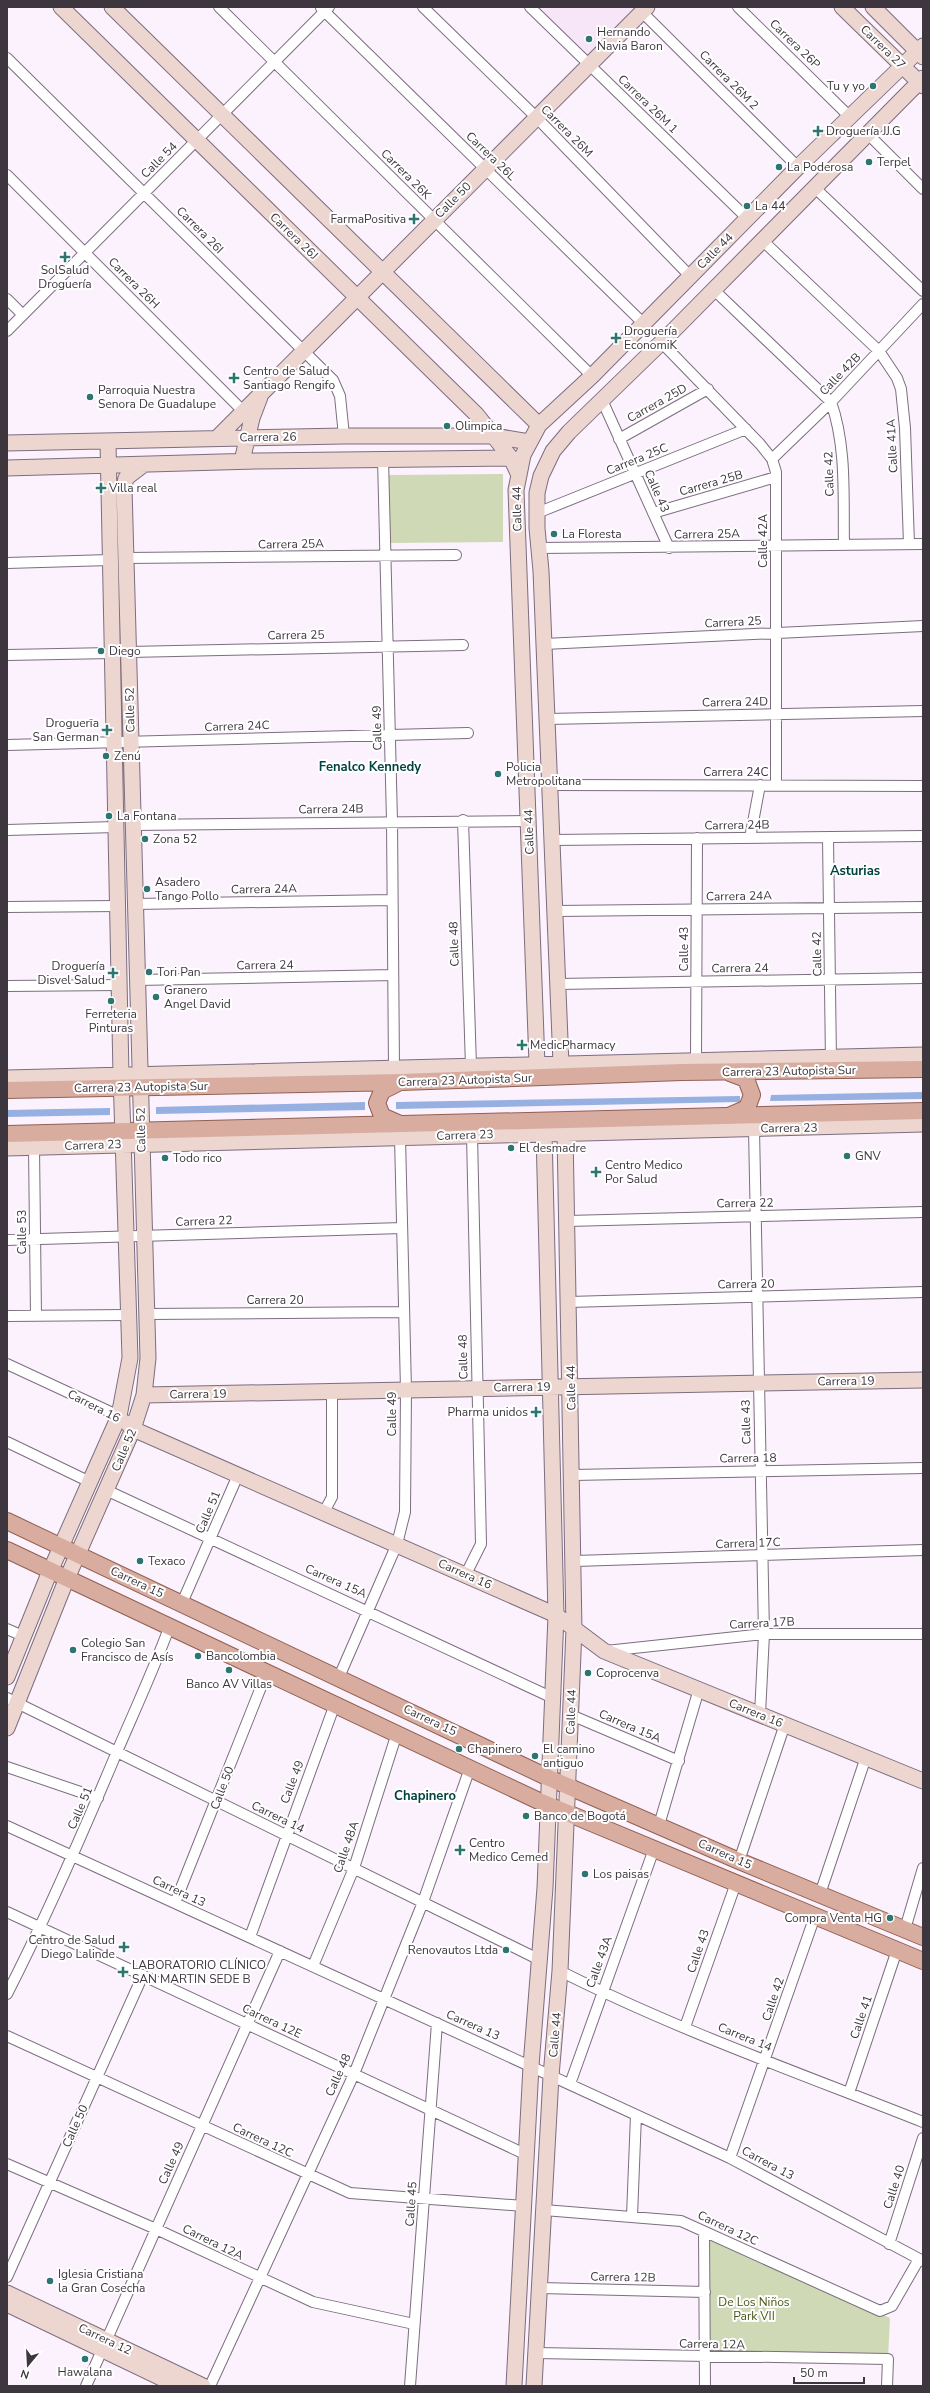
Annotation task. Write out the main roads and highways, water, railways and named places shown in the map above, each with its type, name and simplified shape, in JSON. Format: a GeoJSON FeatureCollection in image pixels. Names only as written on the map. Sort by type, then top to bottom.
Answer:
{"type":"FeatureCollection","features":[{"type":"Feature","properties":{"kind":"main road"},"geometry":{"type":"LineString","coordinates":[[648,1061],[682,1072]]}},
{"type":"Feature","properties":{"kind":"main road"},"geometry":{"type":"LineString","coordinates":[[609,1075],[630,1062]]}},
{"type":"Feature","properties":{"kind":"main road","name":"Carrera 23 Autopista Sur"},"geometry":{"type":"LineString","coordinates":[[8,1082],[30,1090],[121,1081],[401,1082],[476,1070],[609,1075],[723,1072],[831,1063],[923,1068]]}},
{"type":"Feature","properties":{"kind":"main road"},"geometry":{"type":"LineString","coordinates":[[723,1072],[742,1077],[750,1085],[752,1095],[747,1108],[739,1113],[724,1117]]}},
{"type":"Feature","properties":{"kind":"main road"},"geometry":{"type":"LineString","coordinates":[[401,1082],[385,1088],[380,1094],[377,1103],[380,1113],[402,1131]]}},
{"type":"Feature","properties":{"kind":"main road"},"geometry":{"type":"LineString","coordinates":[[7,1134],[123,1138],[620,1126],[724,1117],[833,1120],[923,1112]]}},
{"type":"Feature","properties":{"kind":"main road","name":"Carrera 15"},"geometry":{"type":"LineString","coordinates":[[7,1521],[339,1677],[549,1778],[739,1861],[923,1937]]}},
{"type":"Feature","properties":{"kind":"main road","name":"Carrera 15"},"geometry":{"type":"LineString","coordinates":[[7,1550],[68,1578],[169,1628],[267,1672],[548,1805],[923,1961]]}},
{"type":"Feature","properties":{"kind":"water"},"geometry":{"type":"Polygon","coordinates":[[[923,1092],[923,1099],[770,1101],[771,1095],[923,1092]]]}},
{"type":"Feature","properties":{"kind":"water"},"geometry":{"type":"Polygon","coordinates":[[[740,1096],[740,1102],[396,1109],[396,1102],[740,1096]]]}},
{"type":"Feature","properties":{"kind":"water"},"geometry":{"type":"Polygon","coordinates":[[[365,1102],[365,1110],[156,1114],[156,1107],[365,1102]]]}},
{"type":"Feature","properties":{"kind":"water"},"geometry":{"type":"Polygon","coordinates":[[[110,1108],[110,1115],[7,1117],[7,1110],[110,1108]]]}},
{"type":"Feature","properties":{"kind":"place","name":"Hernando Navia Baron"},"geometry":{"type":"Point","coordinates":[589,39]}},
{"type":"Feature","properties":{"kind":"place","name":"Tu y yo"},"geometry":{"type":"Point","coordinates":[873,86]}},
{"type":"Feature","properties":{"kind":"place","name":"Droguería JJ.G"},"geometry":{"type":"Point","coordinates":[818,131]}},
{"type":"Feature","properties":{"kind":"place","name":"Terpel"},"geometry":{"type":"Point","coordinates":[869,162]}},
{"type":"Feature","properties":{"kind":"place","name":"La Poderosa"},"geometry":{"type":"Point","coordinates":[779,167]}},
{"type":"Feature","properties":{"kind":"place","name":"La 44"},"geometry":{"type":"Point","coordinates":[747,206]}},
{"type":"Feature","properties":{"kind":"place","name":"FarmaPositiva"},"geometry":{"type":"Point","coordinates":[414,219]}},
{"type":"Feature","properties":{"kind":"place","name":"SolSalud Droguería"},"geometry":{"type":"Point","coordinates":[65,257]}},
{"type":"Feature","properties":{"kind":"place","name":"Droguería EconomiK"},"geometry":{"type":"Point","coordinates":[616,338]}},
{"type":"Feature","properties":{"kind":"place","name":"Centro de Salud Santiago Rengifo"},"geometry":{"type":"Point","coordinates":[234,378]}},
{"type":"Feature","properties":{"kind":"place","name":"Parroquia Nuestra Senora De Guadalupe"},"geometry":{"type":"Point","coordinates":[90,397]}},
{"type":"Feature","properties":{"kind":"place","name":"Olimpica"},"geometry":{"type":"Point","coordinates":[447,426]}},
{"type":"Feature","properties":{"kind":"place","name":"Villa real"},"geometry":{"type":"Point","coordinates":[101,488]}},
{"type":"Feature","properties":{"kind":"place","name":"La Floresta"},"geometry":{"type":"Point","coordinates":[554,534]}},
{"type":"Feature","properties":{"kind":"place","name":"Diego"},"geometry":{"type":"Point","coordinates":[101,651]}},
{"type":"Feature","properties":{"kind":"place","name":"Droguerīa San German"},"geometry":{"type":"Point","coordinates":[107,730]}},
{"type":"Feature","properties":{"kind":"place","name":"Zenú"},"geometry":{"type":"Point","coordinates":[106,756]}},
{"type":"Feature","properties":{"kind":"place","name":"Policia Metropolitana"},"geometry":{"type":"Point","coordinates":[498,774]}},
{"type":"Feature","properties":{"kind":"place","name":"La Fontana"},"geometry":{"type":"Point","coordinates":[109,816]}},
{"type":"Feature","properties":{"kind":"place","name":"Zona 52"},"geometry":{"type":"Point","coordinates":[145,839]}},
{"type":"Feature","properties":{"kind":"place","name":"Asadero Tango Pollo"},"geometry":{"type":"Point","coordinates":[147,889]}},
{"type":"Feature","properties":{"kind":"place","name":"Tori Pan"},"geometry":{"type":"Point","coordinates":[149,972]}},
{"type":"Feature","properties":{"kind":"place","name":"Droguería Disvel Salud"},"geometry":{"type":"Point","coordinates":[113,973]}},
{"type":"Feature","properties":{"kind":"place","name":"Granero Angel David"},"geometry":{"type":"Point","coordinates":[156,997]}},
{"type":"Feature","properties":{"kind":"place","name":"Ferreteria Pinturas"},"geometry":{"type":"Point","coordinates":[111,1001]}},
{"type":"Feature","properties":{"kind":"place","name":"MedicPharmacy"},"geometry":{"type":"Point","coordinates":[522,1045]}},
{"type":"Feature","properties":{"kind":"place","name":"El desmadre"},"geometry":{"type":"Point","coordinates":[511,1148]}},
{"type":"Feature","properties":{"kind":"place","name":"GNV"},"geometry":{"type":"Point","coordinates":[847,1156]}},
{"type":"Feature","properties":{"kind":"place","name":"Todo rico"},"geometry":{"type":"Point","coordinates":[165,1158]}},
{"type":"Feature","properties":{"kind":"place","name":"Centro Medico Por Salud"},"geometry":{"type":"Point","coordinates":[596,1172]}},
{"type":"Feature","properties":{"kind":"place","name":"Pharma unidos"},"geometry":{"type":"Point","coordinates":[536,1412]}},
{"type":"Feature","properties":{"kind":"place","name":"Texaco"},"geometry":{"type":"Point","coordinates":[140,1561]}},
{"type":"Feature","properties":{"kind":"place","name":"Colegio San Francisco de Asís"},"geometry":{"type":"Point","coordinates":[73,1650]}},
{"type":"Feature","properties":{"kind":"place","name":"Bancolombia"},"geometry":{"type":"Point","coordinates":[198,1656]}},
{"type":"Feature","properties":{"kind":"place","name":"Banco AV Villas"},"geometry":{"type":"Point","coordinates":[229,1670]}},
{"type":"Feature","properties":{"kind":"place","name":"Coprocenva"},"geometry":{"type":"Point","coordinates":[588,1673]}},
{"type":"Feature","properties":{"kind":"place","name":"Chapinero"},"geometry":{"type":"Point","coordinates":[459,1749]}},
{"type":"Feature","properties":{"kind":"place","name":"El camino antiguo"},"geometry":{"type":"Point","coordinates":[535,1756]}},
{"type":"Feature","properties":{"kind":"place","name":"Banco de Bogotá"},"geometry":{"type":"Point","coordinates":[526,1816]}},
{"type":"Feature","properties":{"kind":"place","name":"Centro Medico Cemed"},"geometry":{"type":"Point","coordinates":[460,1850]}},
{"type":"Feature","properties":{"kind":"place","name":"Los paisas"},"geometry":{"type":"Point","coordinates":[585,1874]}},
{"type":"Feature","properties":{"kind":"place","name":"Compra Venta HG"},"geometry":{"type":"Point","coordinates":[890,1918]}},
{"type":"Feature","properties":{"kind":"place","name":"Centro de Salud Diego Lalinde"},"geometry":{"type":"Point","coordinates":[124,1947]}},
{"type":"Feature","properties":{"kind":"place","name":"Renovautos Ltda"},"geometry":{"type":"Point","coordinates":[506,1950]}},
{"type":"Feature","properties":{"kind":"place","name":"LABORATORIO CLÍNICO SAN MARTIN SEDE B"},"geometry":{"type":"Point","coordinates":[123,1972]}},
{"type":"Feature","properties":{"kind":"place","name":"Iglesia Cristiana la Gran Cosecha"},"geometry":{"type":"Point","coordinates":[50,2281]}},
{"type":"Feature","properties":{"kind":"place","name":"Hawalana"},"geometry":{"type":"Point","coordinates":[85,2359]}},
{"type":"Feature","properties":{"kind":"district","name":"Fenalco Kennedy"},"geometry":{"type":"Point","coordinates":[370,767]}},
{"type":"Feature","properties":{"kind":"district","name":"Asturias"},"geometry":{"type":"Point","coordinates":[855,871]}},
{"type":"Feature","properties":{"kind":"district","name":"Chapinero"},"geometry":{"type":"Point","coordinates":[425,1796]}},
{"type":"Feature","properties":{"kind":"park label","name":"De Los Niños Park VII"},"geometry":{"type":"Point","coordinates":[754,2309]}}]}
